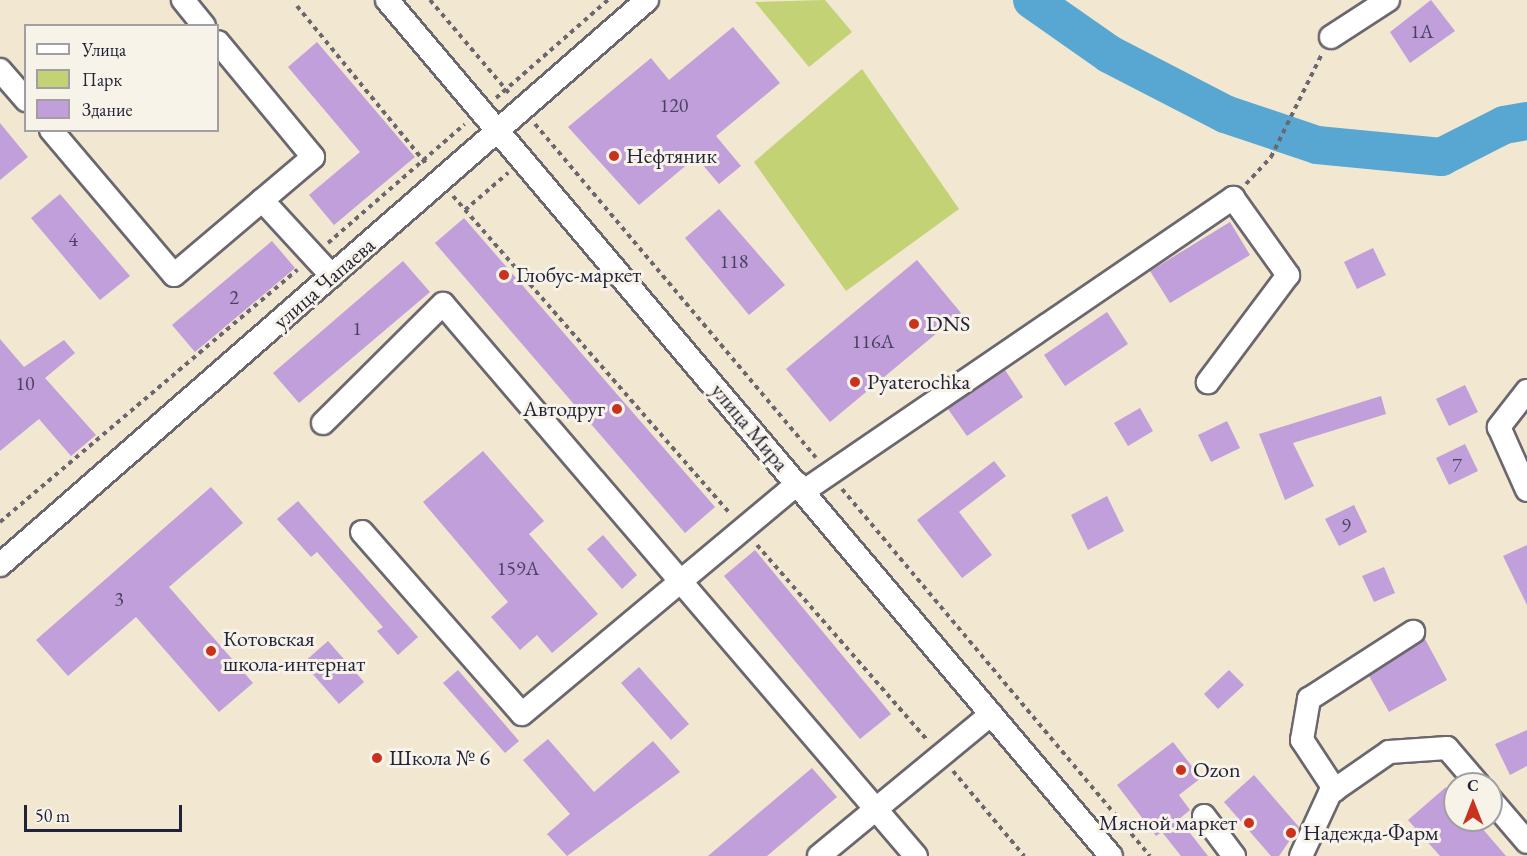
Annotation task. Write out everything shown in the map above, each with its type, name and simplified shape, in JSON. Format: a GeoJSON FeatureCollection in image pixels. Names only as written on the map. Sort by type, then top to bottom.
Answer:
{"type":"FeatureCollection","features":[{"type":"Feature","properties":{"kind":"street"},"geometry":{"type":"LineString","coordinates":[[183,0],[202,24]]}},
{"type":"Feature","properties":{"kind":"street","name":"улица Мира"},"geometry":{"type":"LineString","coordinates":[[387,0],[1111,856]]}},
{"type":"Feature","properties":{"kind":"street","name":"улица Чапаева"},"geometry":{"type":"LineString","coordinates":[[0,565],[647,0]]}},
{"type":"Feature","properties":{"kind":"street"},"geometry":{"type":"LineString","coordinates":[[1331,37],[1388,0]]}},
{"type":"Feature","properties":{"kind":"street"},"geometry":{"type":"LineString","coordinates":[[53,132],[174,275],[313,157],[219,43]]}},
{"type":"Feature","properties":{"kind":"street"},"geometry":{"type":"LineString","coordinates":[[0,70],[24,98]]}},
{"type":"Feature","properties":{"kind":"street"},"geometry":{"type":"LineString","coordinates":[[362,532],[522,714],[743,529],[800,487],[829,474],[1233,198],[1288,274],[1208,382]]}},
{"type":"Feature","properties":{"kind":"street"},"geometry":{"type":"LineString","coordinates":[[262,200],[332,276]]}},
{"type":"Feature","properties":{"kind":"street"},"geometry":{"type":"LineString","coordinates":[[323,423],[443,304],[916,856]]}},
{"type":"Feature","properties":{"kind":"street"},"geometry":{"type":"LineString","coordinates":[[1527,391],[1499,427],[1527,490]]}},
{"type":"Feature","properties":{"kind":"street"},"geometry":{"type":"LineString","coordinates":[[1335,790],[1302,740],[1309,699],[1413,632]]}},
{"type":"Feature","properties":{"kind":"street"},"geometry":{"type":"LineString","coordinates":[[819,856],[991,714]]}},
{"type":"Feature","properties":{"kind":"street"},"geometry":{"type":"LineString","coordinates":[[1301,856],[1335,790],[1389,752],[1447,747],[1468,772]]}},
{"type":"Feature","properties":{"kind":"street"},"geometry":{"type":"LineString","coordinates":[[1503,814],[1527,842]]}},
{"type":"Feature","properties":{"kind":"street"},"geometry":{"type":"LineString","coordinates":[[1204,816],[1234,856]]}},
{"type":"Feature","properties":{"kind":"path"},"geometry":{"type":"LineString","coordinates":[[430,0],[1150,856]]}},
{"type":"Feature","properties":{"kind":"path"},"geometry":{"type":"LineString","coordinates":[[297,6],[441,182],[940,756],[1024,856]]}},
{"type":"Feature","properties":{"kind":"path"},"geometry":{"type":"LineString","coordinates":[[1233,198],[1271,158],[1331,37]]}},
{"type":"Feature","properties":{"kind":"green space"},"geometry":{"type":"Polygon","coordinates":[[[825,0],[852,32],[809,67],[755,2],[825,0]]]}},
{"type":"Feature","properties":{"kind":"green space"},"geometry":{"type":"Polygon","coordinates":[[[862,69],[959,209],[846,291],[754,162],[862,69]]]}},
{"type":"Feature","properties":{"kind":"building"},"geometry":{"type":"Polygon","coordinates":[[[1431,0],[1455,31],[1410,63],[1390,32],[1431,0]]]}},
{"type":"Feature","properties":{"kind":"building"},"geometry":{"type":"Polygon","coordinates":[[[733,27],[780,83],[716,136],[741,166],[719,184],[696,157],[639,205],[568,127],[651,58],[669,80],[733,27]]]}},
{"type":"Feature","properties":{"kind":"building"},"geometry":{"type":"Polygon","coordinates":[[[317,42],[415,157],[334,225],[309,195],[360,152],[288,67],[317,42]]]}},
{"type":"Feature","properties":{"kind":"building"},"geometry":{"type":"Polygon","coordinates":[[[0,123],[28,157],[0,180],[0,123]]]}},
{"type":"Feature","properties":{"kind":"building"},"geometry":{"type":"Polygon","coordinates":[[[60,194],[130,276],[100,300],[31,218],[60,194]]]}},
{"type":"Feature","properties":{"kind":"building"},"geometry":{"type":"Polygon","coordinates":[[[719,209],[785,285],[749,315],[685,238],[719,209]]]}},
{"type":"Feature","properties":{"kind":"building"},"geometry":{"type":"Polygon","coordinates":[[[464,218],[715,507],[685,533],[435,243],[464,218]]]}},
{"type":"Feature","properties":{"kind":"building"},"geometry":{"type":"Polygon","coordinates":[[[1230,222],[1250,255],[1170,303],[1150,271],[1230,222]]]}},
{"type":"Feature","properties":{"kind":"building"},"geometry":{"type":"Polygon","coordinates":[[[272,241],[295,268],[195,352],[172,325],[272,241]]]}},
{"type":"Feature","properties":{"kind":"building"},"geometry":{"type":"Polygon","coordinates":[[[1373,248],[1386,275],[1357,289],[1344,262],[1373,248]]]}},
{"type":"Feature","properties":{"kind":"building"},"geometry":{"type":"Polygon","coordinates":[[[917,260],[961,313],[830,422],[786,369],[917,260]]]}},
{"type":"Feature","properties":{"kind":"building"},"geometry":{"type":"Polygon","coordinates":[[[403,261],[430,292],[299,403],[273,373],[403,261]]]}},
{"type":"Feature","properties":{"kind":"building"},"geometry":{"type":"Polygon","coordinates":[[[1107,312],[1128,344],[1065,386],[1044,355],[1107,312]]]}},
{"type":"Feature","properties":{"kind":"building"},"geometry":{"type":"Polygon","coordinates":[[[0,339],[24,367],[64,340],[75,353],[45,378],[96,435],[71,456],[39,419],[0,451],[0,339]]]}},
{"type":"Feature","properties":{"kind":"building"},"geometry":{"type":"Polygon","coordinates":[[[1005,370],[1023,397],[967,436],[948,409],[1005,370]]]}},
{"type":"Feature","properties":{"kind":"building"},"geometry":{"type":"Polygon","coordinates":[[[1465,385],[1478,412],[1449,426],[1436,399],[1465,385]]]}},
{"type":"Feature","properties":{"kind":"building"},"geometry":{"type":"Polygon","coordinates":[[[1381,396],[1386,414],[1293,443],[1314,486],[1285,500],[1259,434],[1381,396]]]}},
{"type":"Feature","properties":{"kind":"building"},"geometry":{"type":"Polygon","coordinates":[[[1140,408],[1153,431],[1128,446],[1114,423],[1140,408]]]}},
{"type":"Feature","properties":{"kind":"building"},"geometry":{"type":"Polygon","coordinates":[[[1227,421],[1240,448],[1211,462],[1198,435],[1227,421]]]}},
{"type":"Feature","properties":{"kind":"building"},"geometry":{"type":"Polygon","coordinates":[[[1465,444],[1478,471],[1449,485],[1436,458],[1465,444]]]}},
{"type":"Feature","properties":{"kind":"building"},"geometry":{"type":"Polygon","coordinates":[[[483,451],[544,521],[529,534],[598,614],[552,653],[537,635],[520,650],[491,617],[508,602],[423,502],[483,451]]]}},
{"type":"Feature","properties":{"kind":"building"},"geometry":{"type":"Polygon","coordinates":[[[994,461],[1006,476],[959,512],[992,555],[962,578],[917,520],[994,461]]]}},
{"type":"Feature","properties":{"kind":"building"},"geometry":{"type":"Polygon","coordinates":[[[211,487],[243,523],[169,587],[253,683],[219,712],[136,617],[68,676],[36,640],[211,487]]]}},
{"type":"Feature","properties":{"kind":"building"},"geometry":{"type":"Polygon","coordinates":[[[1107,496],[1124,531],[1088,550],[1071,515],[1107,496]]]}},
{"type":"Feature","properties":{"kind":"building"},"geometry":{"type":"Polygon","coordinates":[[[298,501],[418,637],[398,655],[377,631],[383,627],[317,552],[311,557],[277,519],[298,501]]]}},
{"type":"Feature","properties":{"kind":"building"},"geometry":{"type":"Polygon","coordinates":[[[1354,505],[1367,532],[1339,546],[1325,519],[1354,505]]]}},
{"type":"Feature","properties":{"kind":"building"},"geometry":{"type":"Polygon","coordinates":[[[603,535],[637,575],[622,589],[587,549],[603,535]]]}},
{"type":"Feature","properties":{"kind":"building"},"geometry":{"type":"Polygon","coordinates":[[[1527,545],[1527,605],[1503,556],[1527,545]]]}},
{"type":"Feature","properties":{"kind":"building"},"geometry":{"type":"Polygon","coordinates":[[[755,550],[891,714],[860,739],[724,576],[755,550]]]}},
{"type":"Feature","properties":{"kind":"building"},"geometry":{"type":"Polygon","coordinates":[[[1384,567],[1395,593],[1374,602],[1362,576],[1384,567]]]}},
{"type":"Feature","properties":{"kind":"building"},"geometry":{"type":"Polygon","coordinates":[[[1425,639],[1447,680],[1389,712],[1369,676],[1425,639]]]}},
{"type":"Feature","properties":{"kind":"building"},"geometry":{"type":"Polygon","coordinates":[[[328,641],[364,682],[339,704],[303,663],[328,641]]]}},
{"type":"Feature","properties":{"kind":"building"},"geometry":{"type":"Polygon","coordinates":[[[639,667],[689,724],[671,740],[621,683],[639,667]]]}},
{"type":"Feature","properties":{"kind":"building"},"geometry":{"type":"Polygon","coordinates":[[[458,670],[519,741],[505,753],[443,683],[458,670]]]}},
{"type":"Feature","properties":{"kind":"building"},"geometry":{"type":"Polygon","coordinates":[[[1229,670],[1244,685],[1218,709],[1204,694],[1229,670]]]}},
{"type":"Feature","properties":{"kind":"building"},"geometry":{"type":"Polygon","coordinates":[[[1527,730],[1527,766],[1510,775],[1495,744],[1527,730]]]}},
{"type":"Feature","properties":{"kind":"building"},"geometry":{"type":"Polygon","coordinates":[[[548,739],[594,792],[653,741],[680,772],[567,856],[547,834],[570,814],[523,760],[548,739]]]}},
{"type":"Feature","properties":{"kind":"building"},"geometry":{"type":"Polygon","coordinates":[[[1173,742],[1201,778],[1179,795],[1190,810],[1179,819],[1208,856],[1181,856],[1162,832],[1156,836],[1117,785],[1173,742]]]}},
{"type":"Feature","properties":{"kind":"building"},"geometry":{"type":"Polygon","coordinates":[[[812,768],[837,797],[767,856],[708,856],[812,768]]]}},
{"type":"Feature","properties":{"kind":"building"},"geometry":{"type":"Polygon","coordinates":[[[1254,775],[1299,827],[1279,856],[1271,856],[1224,802],[1254,775]]]}},
{"type":"Feature","properties":{"kind":"building"},"geometry":{"type":"Polygon","coordinates":[[[1443,790],[1443,832],[1485,832],[1506,856],[1440,856],[1408,820],[1443,790]]]}},
{"type":"Feature","properties":{"kind":"waterway"},"geometry":{"type":"LineString","coordinates":[[1032,0],[1109,54],[1225,114],[1317,145],[1441,157],[1504,125],[1527,121]]}},
{"type":"Feature","properties":{"kind":"place","name":"Нефтяник"},"geometry":{"type":"Point","coordinates":[614,156]}},
{"type":"Feature","properties":{"kind":"place","name":"Глобус-маркет"},"geometry":{"type":"Point","coordinates":[504,275]}},
{"type":"Feature","properties":{"kind":"place","name":"DNS"},"geometry":{"type":"Point","coordinates":[914,324]}},
{"type":"Feature","properties":{"kind":"place","name":"Pyaterochka"},"geometry":{"type":"Point","coordinates":[855,382]}},
{"type":"Feature","properties":{"kind":"place","name":"Автодруг"},"geometry":{"type":"Point","coordinates":[617,409]}},
{"type":"Feature","properties":{"kind":"place","name":"Котовская школа-интернат"},"geometry":{"type":"Point","coordinates":[211,651]}},
{"type":"Feature","properties":{"kind":"place","name":"Школа № 6"},"geometry":{"type":"Point","coordinates":[377,758]}},
{"type":"Feature","properties":{"kind":"place","name":"Ozon"},"geometry":{"type":"Point","coordinates":[1181,770]}},
{"type":"Feature","properties":{"kind":"place","name":"Мясной маркет"},"geometry":{"type":"Point","coordinates":[1249,823]}},
{"type":"Feature","properties":{"kind":"place","name":"Надежда-Фарм"},"geometry":{"type":"Point","coordinates":[1291,833]}}]}
